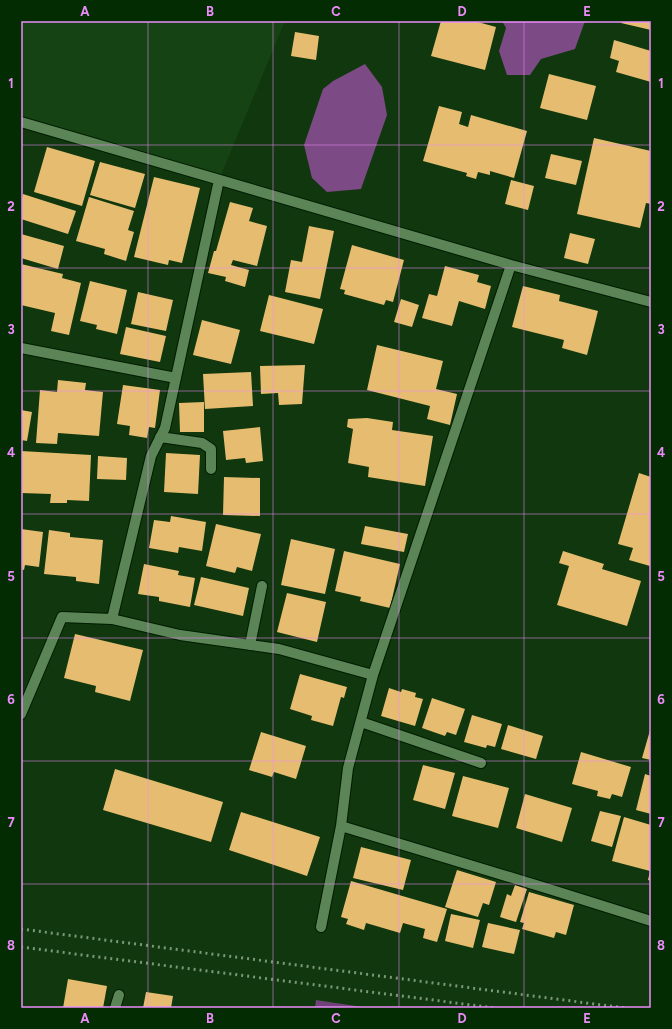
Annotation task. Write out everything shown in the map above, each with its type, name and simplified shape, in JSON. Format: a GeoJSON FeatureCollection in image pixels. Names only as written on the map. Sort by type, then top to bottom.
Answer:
{"type":"FeatureCollection","features":[{"type":"Feature","properties":{"kind":"street"},"geometry":{"type":"LineString","coordinates":[[21,122],[511,265],[651,302]]}},
{"type":"Feature","properties":{"kind":"street"},"geometry":{"type":"LineString","coordinates":[[112,619],[151,456],[165,428],[219,180]]}},
{"type":"Feature","properties":{"kind":"street"},"geometry":{"type":"LineString","coordinates":[[321,927],[341,826],[348,768],[373,675],[511,265]]}},
{"type":"Feature","properties":{"kind":"street"},"geometry":{"type":"LineString","coordinates":[[21,348],[176,378]]}},
{"type":"Feature","properties":{"kind":"street"},"geometry":{"type":"LineString","coordinates":[[160,437],[202,443],[211,449],[211,469]]}},
{"type":"Feature","properties":{"kind":"street"},"geometry":{"type":"LineString","coordinates":[[250,645],[262,586]]}},
{"type":"Feature","properties":{"kind":"street"},"geometry":{"type":"LineString","coordinates":[[21,712],[62,617],[112,619],[180,635],[279,649],[373,675]]}},
{"type":"Feature","properties":{"kind":"street"},"geometry":{"type":"LineString","coordinates":[[361,722],[481,763]]}},
{"type":"Feature","properties":{"kind":"street"},"geometry":{"type":"LineString","coordinates":[[341,826],[651,921]]}},
{"type":"Feature","properties":{"kind":"street"},"geometry":{"type":"LineString","coordinates":[[115,1008],[119,995]]}},
{"type":"Feature","properties":{"kind":"shaded area"},"geometry":{"type":"Polygon","coordinates":[[[21,21],[285,21],[219,180],[21,122],[21,21]]]}},
{"type":"Feature","properties":{"kind":"shaded area"},"geometry":{"type":"Polygon","coordinates":[[[502,21],[585,21],[575,49],[541,59],[530,75],[507,75],[499,51],[506,28],[502,21]]]}},
{"type":"Feature","properties":{"kind":"shaded area"},"geometry":{"type":"Polygon","coordinates":[[[365,64],[382,87],[387,115],[361,189],[327,192],[312,178],[304,145],[323,89],[333,81],[365,64]]]}},
{"type":"Feature","properties":{"kind":"shaded area"},"geometry":{"type":"Polygon","coordinates":[[[316,1000],[369,1008],[315,1008],[316,1000]]]}},
{"type":"Feature","properties":{"kind":"building"},"geometry":{"type":"Polygon","coordinates":[[[441,21],[474,21],[496,27],[485,70],[431,56],[441,21]]]}},
{"type":"Feature","properties":{"kind":"building"},"geometry":{"type":"Polygon","coordinates":[[[622,21],[651,21],[651,30],[621,23],[622,21]]]}},
{"type":"Feature","properties":{"kind":"building"},"geometry":{"type":"Polygon","coordinates":[[[295,32],[319,36],[316,60],[291,56],[295,32]]]}},
{"type":"Feature","properties":{"kind":"building"},"geometry":{"type":"Polygon","coordinates":[[[614,40],[651,51],[651,82],[616,72],[619,61],[610,58],[614,40]]]}},
{"type":"Feature","properties":{"kind":"building"},"geometry":{"type":"Polygon","coordinates":[[[549,74],[596,86],[587,120],[540,108],[549,74]]]}},
{"type":"Feature","properties":{"kind":"building"},"geometry":{"type":"Polygon","coordinates":[[[439,106],[462,112],[459,124],[468,127],[471,115],[527,131],[514,178],[490,171],[490,175],[478,172],[476,179],[466,176],[467,173],[423,161],[439,106]]]}},
{"type":"Feature","properties":{"kind":"building"},"geometry":{"type":"Polygon","coordinates":[[[594,138],[651,151],[651,204],[646,203],[640,228],[577,214],[594,138]]]}},
{"type":"Feature","properties":{"kind":"building"},"geometry":{"type":"Polygon","coordinates":[[[47,147],[95,161],[82,206],[34,192],[47,147]]]}},
{"type":"Feature","properties":{"kind":"building"},"geometry":{"type":"Polygon","coordinates":[[[551,154],[582,161],[576,185],[545,178],[551,154]]]}},
{"type":"Feature","properties":{"kind":"building"},"geometry":{"type":"Polygon","coordinates":[[[100,162],[145,174],[135,208],[90,195],[100,162]]]}},
{"type":"Feature","properties":{"kind":"building"},"geometry":{"type":"Polygon","coordinates":[[[154,177],[200,188],[182,263],[169,260],[168,265],[134,257],[154,177]]]}},
{"type":"Feature","properties":{"kind":"building"},"geometry":{"type":"Polygon","coordinates":[[[511,180],[534,186],[528,210],[505,204],[511,180]]]}},
{"type":"Feature","properties":{"kind":"building"},"geometry":{"type":"Polygon","coordinates":[[[23,194],[76,211],[68,234],[21,219],[21,202],[23,194]]]}},
{"type":"Feature","properties":{"kind":"building"},"geometry":{"type":"Polygon","coordinates":[[[89,197],[134,211],[128,230],[134,232],[126,261],[104,254],[105,249],[76,241],[89,197]]]}},
{"type":"Feature","properties":{"kind":"building"},"geometry":{"type":"Polygon","coordinates":[[[230,202],[253,208],[249,221],[267,226],[257,266],[233,260],[231,265],[249,270],[245,287],[225,281],[226,277],[208,273],[230,202]]]}},
{"type":"Feature","properties":{"kind":"building"},"geometry":{"type":"Polygon","coordinates":[[[309,226],[334,231],[320,299],[285,292],[291,260],[302,262],[309,226]]]}},
{"type":"Feature","properties":{"kind":"building"},"geometry":{"type":"Polygon","coordinates":[[[570,233],[595,239],[588,264],[564,258],[570,233]]]}},
{"type":"Feature","properties":{"kind":"building"},"geometry":{"type":"Polygon","coordinates":[[[21,234],[64,246],[58,269],[21,258],[21,234]]]}},
{"type":"Feature","properties":{"kind":"building"},"geometry":{"type":"Polygon","coordinates":[[[352,245],[404,260],[393,302],[386,300],[384,305],[344,294],[345,290],[340,289],[352,245]]]}},
{"type":"Feature","properties":{"kind":"building"},"geometry":{"type":"Polygon","coordinates":[[[21,264],[63,274],[62,278],[81,283],[69,335],[51,331],[55,313],[21,305],[21,264]]]}},
{"type":"Feature","properties":{"kind":"building"},"geometry":{"type":"Polygon","coordinates":[[[445,266],[479,275],[477,282],[491,286],[485,309],[459,301],[452,326],[422,318],[429,294],[437,296],[445,266]]]}},
{"type":"Feature","properties":{"kind":"building"},"geometry":{"type":"Polygon","coordinates":[[[90,281],[127,290],[117,334],[96,329],[97,325],[80,321],[90,281]]]}},
{"type":"Feature","properties":{"kind":"building"},"geometry":{"type":"Polygon","coordinates":[[[523,286],[560,295],[559,301],[598,311],[587,355],[562,348],[564,340],[512,327],[523,286]]]}},
{"type":"Feature","properties":{"kind":"building"},"geometry":{"type":"Polygon","coordinates":[[[138,292],[173,300],[166,331],[131,324],[138,292]]]}},
{"type":"Feature","properties":{"kind":"building"},"geometry":{"type":"Polygon","coordinates":[[[269,295],[323,309],[314,344],[260,331],[269,295]]]}},
{"type":"Feature","properties":{"kind":"building"},"geometry":{"type":"Polygon","coordinates":[[[401,299],[419,305],[412,327],[394,322],[401,299]]]}},
{"type":"Feature","properties":{"kind":"building"},"geometry":{"type":"Polygon","coordinates":[[[202,320],[240,330],[231,364],[193,355],[202,320]]]}},
{"type":"Feature","properties":{"kind":"building"},"geometry":{"type":"Polygon","coordinates":[[[126,327],[166,336],[160,362],[120,354],[126,327]]]}},
{"type":"Feature","properties":{"kind":"building"},"geometry":{"type":"Polygon","coordinates":[[[377,345],[443,361],[436,389],[457,394],[450,425],[427,419],[430,406],[367,390],[377,345]]]}},
{"type":"Feature","properties":{"kind":"building"},"geometry":{"type":"Polygon","coordinates":[[[305,365],[302,404],[279,405],[278,393],[261,394],[260,366],[305,365]]]}},
{"type":"Feature","properties":{"kind":"building"},"geometry":{"type":"Polygon","coordinates":[[[251,372],[253,406],[205,409],[203,374],[251,372]]]}},
{"type":"Feature","properties":{"kind":"building"},"geometry":{"type":"Polygon","coordinates":[[[58,380],[86,383],[85,390],[103,392],[99,436],[58,433],[57,444],[36,443],[40,390],[57,392],[58,380]]]}},
{"type":"Feature","properties":{"kind":"building"},"geometry":{"type":"Polygon","coordinates":[[[123,385],[160,390],[155,428],[149,427],[147,438],[129,435],[130,426],[117,424],[123,385]]]}},
{"type":"Feature","properties":{"kind":"building"},"geometry":{"type":"Polygon","coordinates":[[[204,402],[204,432],[180,432],[179,403],[204,402]]]}},
{"type":"Feature","properties":{"kind":"building"},"geometry":{"type":"Polygon","coordinates":[[[21,410],[32,412],[27,441],[21,440],[21,410]]]}},
{"type":"Feature","properties":{"kind":"building"},"geometry":{"type":"Polygon","coordinates":[[[367,418],[393,422],[392,430],[433,436],[425,486],[368,477],[369,467],[348,463],[353,429],[347,427],[348,419],[367,418]]]}},
{"type":"Feature","properties":{"kind":"building"},"geometry":{"type":"Polygon","coordinates":[[[260,427],[263,461],[246,463],[245,458],[226,460],[223,431],[260,427]]]}},
{"type":"Feature","properties":{"kind":"building"},"geometry":{"type":"Polygon","coordinates":[[[21,451],[91,455],[89,501],[67,500],[67,503],[50,503],[51,494],[21,493],[21,451]]]}},
{"type":"Feature","properties":{"kind":"building"},"geometry":{"type":"Polygon","coordinates":[[[166,453],[200,455],[198,494],[164,492],[166,453]]]}},
{"type":"Feature","properties":{"kind":"building"},"geometry":{"type":"Polygon","coordinates":[[[98,456],[127,458],[126,480],[97,479],[98,456]]]}},
{"type":"Feature","properties":{"kind":"building"},"geometry":{"type":"Polygon","coordinates":[[[639,473],[651,477],[650,566],[629,560],[633,548],[618,544],[639,473]]]}},
{"type":"Feature","properties":{"kind":"building"},"geometry":{"type":"Polygon","coordinates":[[[224,477],[260,478],[260,516],[223,515],[224,477]]]}},
{"type":"Feature","properties":{"kind":"building"},"geometry":{"type":"Polygon","coordinates":[[[171,516],[206,522],[202,551],[179,547],[178,553],[149,548],[154,520],[170,522],[171,516]]]}},
{"type":"Feature","properties":{"kind":"building"},"geometry":{"type":"Polygon","coordinates":[[[216,524],[261,534],[252,571],[237,567],[235,573],[206,566],[216,524]]]}},
{"type":"Feature","properties":{"kind":"building"},"geometry":{"type":"Polygon","coordinates":[[[365,526],[408,534],[404,552],[361,544],[365,526]]]}},
{"type":"Feature","properties":{"kind":"building"},"geometry":{"type":"Polygon","coordinates":[[[21,529],[43,532],[39,567],[25,565],[24,570],[21,569],[21,529]]]}},
{"type":"Feature","properties":{"kind":"building"},"geometry":{"type":"Polygon","coordinates":[[[49,530],[70,533],[70,537],[103,540],[99,584],[76,581],[76,577],[44,574],[49,530]]]}},
{"type":"Feature","properties":{"kind":"building"},"geometry":{"type":"Polygon","coordinates":[[[291,539],[335,549],[325,594],[281,585],[291,539]]]}},
{"type":"Feature","properties":{"kind":"building"},"geometry":{"type":"Polygon","coordinates":[[[344,551],[400,564],[390,608],[360,601],[361,597],[335,591],[344,551]]]}},
{"type":"Feature","properties":{"kind":"building"},"geometry":{"type":"Polygon","coordinates":[[[563,551],[604,564],[602,569],[641,581],[627,626],[557,605],[569,566],[559,563],[563,551]]]}},
{"type":"Feature","properties":{"kind":"building"},"geometry":{"type":"Polygon","coordinates":[[[144,564],[179,571],[178,575],[195,578],[190,607],[159,601],[159,597],[138,594],[144,564]]]}},
{"type":"Feature","properties":{"kind":"building"},"geometry":{"type":"Polygon","coordinates":[[[201,577],[249,588],[243,616],[194,605],[201,577]]]}},
{"type":"Feature","properties":{"kind":"building"},"geometry":{"type":"Polygon","coordinates":[[[287,593],[326,602],[317,642],[277,632],[287,593]]]}},
{"type":"Feature","properties":{"kind":"building"},"geometry":{"type":"Polygon","coordinates":[[[75,634],[143,650],[130,701],[95,692],[96,686],[64,678],[75,634]]]}},
{"type":"Feature","properties":{"kind":"building"},"geometry":{"type":"Polygon","coordinates":[[[300,674],[347,687],[344,698],[341,697],[333,726],[311,720],[312,716],[290,709],[300,674]]]}},
{"type":"Feature","properties":{"kind":"building"},"geometry":{"type":"Polygon","coordinates":[[[389,688],[401,692],[402,689],[416,693],[415,697],[423,699],[415,726],[381,716],[389,688]]]}},
{"type":"Feature","properties":{"kind":"building"},"geometry":{"type":"Polygon","coordinates":[[[432,698],[465,709],[456,735],[447,732],[445,736],[422,728],[432,698]]]}},
{"type":"Feature","properties":{"kind":"building"},"geometry":{"type":"Polygon","coordinates":[[[472,715],[502,724],[495,747],[487,745],[486,748],[464,742],[472,715]]]}},
{"type":"Feature","properties":{"kind":"building"},"geometry":{"type":"Polygon","coordinates":[[[508,725],[543,736],[536,759],[501,749],[508,725]]]}},
{"type":"Feature","properties":{"kind":"building"},"geometry":{"type":"Polygon","coordinates":[[[651,727],[651,760],[642,758],[651,727]]]}},
{"type":"Feature","properties":{"kind":"building"},"geometry":{"type":"Polygon","coordinates":[[[261,732],[306,746],[296,779],[274,772],[272,777],[249,770],[261,732]]]}},
{"type":"Feature","properties":{"kind":"building"},"geometry":{"type":"Polygon","coordinates":[[[581,752],[631,767],[622,797],[612,794],[610,799],[597,796],[598,791],[572,784],[581,752]]]}},
{"type":"Feature","properties":{"kind":"building"},"geometry":{"type":"Polygon","coordinates":[[[423,765],[455,773],[445,809],[413,800],[423,765]]]}},
{"type":"Feature","properties":{"kind":"building"},"geometry":{"type":"Polygon","coordinates":[[[115,769],[223,802],[211,842],[103,810],[115,769]]]}},
{"type":"Feature","properties":{"kind":"building"},"geometry":{"type":"Polygon","coordinates":[[[645,774],[651,776],[651,814],[636,810],[645,774]]]}},
{"type":"Feature","properties":{"kind":"building"},"geometry":{"type":"Polygon","coordinates":[[[463,776],[509,788],[498,828],[452,816],[463,776]]]}},
{"type":"Feature","properties":{"kind":"building"},"geometry":{"type":"Polygon","coordinates":[[[525,794],[572,808],[562,842],[516,828],[525,794]]]}},
{"type":"Feature","properties":{"kind":"building"},"geometry":{"type":"Polygon","coordinates":[[[600,811],[621,816],[612,847],[591,841],[600,811]]]}},
{"type":"Feature","properties":{"kind":"building"},"geometry":{"type":"Polygon","coordinates":[[[241,812],[320,837],[307,876],[229,850],[241,812]]]}},
{"type":"Feature","properties":{"kind":"building"},"geometry":{"type":"Polygon","coordinates":[[[624,817],[651,825],[651,881],[648,880],[650,871],[612,861],[624,817]]]}},
{"type":"Feature","properties":{"kind":"building"},"geometry":{"type":"Polygon","coordinates":[[[361,847],[411,860],[403,890],[353,878],[361,847]]]}},
{"type":"Feature","properties":{"kind":"building"},"geometry":{"type":"Polygon","coordinates":[[[457,870],[496,882],[489,905],[483,903],[478,917],[445,907],[457,870]]]}},
{"type":"Feature","properties":{"kind":"building"},"geometry":{"type":"Polygon","coordinates":[[[351,881],[447,909],[437,942],[423,938],[425,929],[403,923],[400,933],[366,923],[364,930],[346,924],[348,919],[341,917],[351,881]]]}},
{"type":"Feature","properties":{"kind":"building"},"geometry":{"type":"Polygon","coordinates":[[[515,885],[527,889],[516,922],[500,917],[507,894],[511,896],[515,885]]]}},
{"type":"Feature","properties":{"kind":"building"},"geometry":{"type":"Polygon","coordinates":[[[529,892],[574,905],[566,935],[556,932],[554,938],[522,929],[524,923],[520,922],[529,892]]]}},
{"type":"Feature","properties":{"kind":"building"},"geometry":{"type":"Polygon","coordinates":[[[451,914],[480,920],[473,948],[445,941],[451,914]]]}},
{"type":"Feature","properties":{"kind":"building"},"geometry":{"type":"Polygon","coordinates":[[[488,923],[520,930],[514,954],[482,947],[488,923]]]}},
{"type":"Feature","properties":{"kind":"building"},"geometry":{"type":"Polygon","coordinates":[[[68,979],[107,986],[103,1008],[63,1008],[68,979]]]}},
{"type":"Feature","properties":{"kind":"building"},"geometry":{"type":"Polygon","coordinates":[[[146,992],[173,996],[171,1008],[143,1008],[146,992]]]}},
{"type":"Feature","properties":{"kind":"railway"},"geometry":{"type":"LineString","coordinates":[[21,929],[625,1008]]}},
{"type":"Feature","properties":{"kind":"railway"},"geometry":{"type":"LineString","coordinates":[[21,947],[495,1008]]}}]}
